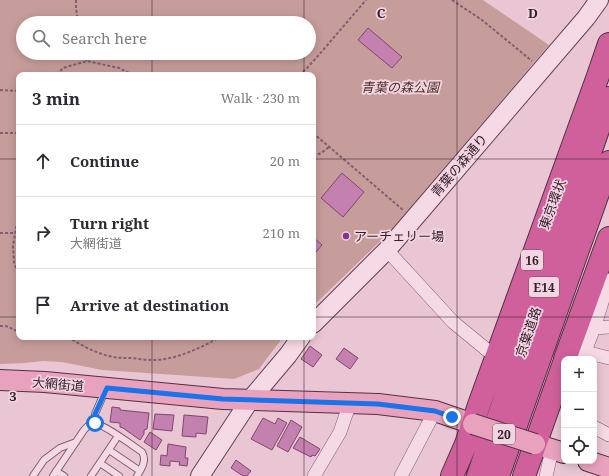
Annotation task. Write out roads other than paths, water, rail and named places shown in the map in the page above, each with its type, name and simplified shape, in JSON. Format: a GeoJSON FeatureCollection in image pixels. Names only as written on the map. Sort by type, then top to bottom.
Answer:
{"type":"FeatureCollection","features":[{"type":"Feature","properties":{"kind":"highway","name":"東京環状"},"geometry":{"type":"LineString","coordinates":[[452,476],[466,444],[609,44]]}},
{"type":"Feature","properties":{"kind":"highway","name":"京葉道路"},"geometry":{"type":"LineString","coordinates":[[478,476],[609,98]]}},
{"type":"Feature","properties":{"kind":"highway","name":"京葉道路"},"geometry":{"type":"LineString","coordinates":[[498,476],[609,162]]}},
{"type":"Feature","properties":{"kind":"highway"},"geometry":{"type":"LineString","coordinates":[[578,356],[609,238]]}},
{"type":"Feature","properties":{"kind":"highway"},"geometry":{"type":"LineString","coordinates":[[524,476],[550,449],[561,381]]}},
{"type":"Feature","properties":{"kind":"main road","name":"大網街道"},"geometry":{"type":"LineString","coordinates":[[0,380],[45,382],[223,399],[378,404],[435,411],[473,424]]}},
{"type":"Feature","properties":{"kind":"main road","name":"20"},"geometry":{"type":"LineString","coordinates":[[473,424],[550,449]]}},
{"type":"Feature","properties":{"kind":"main road"},"geometry":{"type":"LineString","coordinates":[[597,464],[609,468]]}},
{"type":"Feature","properties":{"kind":"street","name":"青葉の森通り"},"geometry":{"type":"LineString","coordinates":[[316,321],[387,250],[586,18],[599,0]]}},
{"type":"Feature","properties":{"kind":"street"},"geometry":{"type":"LineString","coordinates":[[387,250],[453,322],[487,350],[498,354]]}},
{"type":"Feature","properties":{"kind":"street"},"geometry":{"type":"LineString","coordinates":[[579,356],[594,328],[609,280]]}},
{"type":"Feature","properties":{"kind":"street"},"geometry":{"type":"LineString","coordinates":[[594,328],[609,327]]}},
{"type":"Feature","properties":{"kind":"street"},"geometry":{"type":"LineString","coordinates":[[200,476],[250,400],[299,340]]}},
{"type":"Feature","properties":{"kind":"street"},"geometry":{"type":"LineString","coordinates":[[597,358],[609,358]]}},
{"type":"Feature","properties":{"kind":"street"},"geometry":{"type":"LineString","coordinates":[[314,476],[340,432],[350,403]]}},
{"type":"Feature","properties":{"kind":"street"},"geometry":{"type":"LineString","coordinates":[[401,476],[435,411]]}},
{"type":"Feature","properties":{"kind":"street"},"geometry":{"type":"LineString","coordinates":[[596,428],[609,435]]}},
{"type":"Feature","properties":{"kind":"street"},"geometry":{"type":"LineString","coordinates":[[546,476],[550,449]]}},
{"type":"Feature","properties":{"kind":"lane"},"geometry":{"type":"LineString","coordinates":[[95,423],[95,414],[107,388]]}},
{"type":"Feature","properties":{"kind":"lane"},"geometry":{"type":"LineString","coordinates":[[64,476],[54,473],[88,424],[95,423],[103,426],[142,452],[145,461],[138,474],[109,450]]}},
{"type":"Feature","properties":{"kind":"lane"},"geometry":{"type":"LineString","coordinates":[[91,476],[118,436]]}},
{"type":"Feature","properties":{"kind":"lane"},"geometry":{"type":"LineString","coordinates":[[33,476],[44,460],[60,448],[76,442]]}},
{"type":"Feature","properties":{"kind":"lane"},"geometry":{"type":"LineString","coordinates":[[100,463],[119,476]]}},
{"type":"Feature","properties":{"kind":"place","name":"アーチェリー場"},"geometry":{"type":"Point","coordinates":[346,236]}},
{"type":"Feature","properties":{"kind":"park label","name":"青葉の森公園"},"geometry":{"type":"Point","coordinates":[400,87]}}]}
